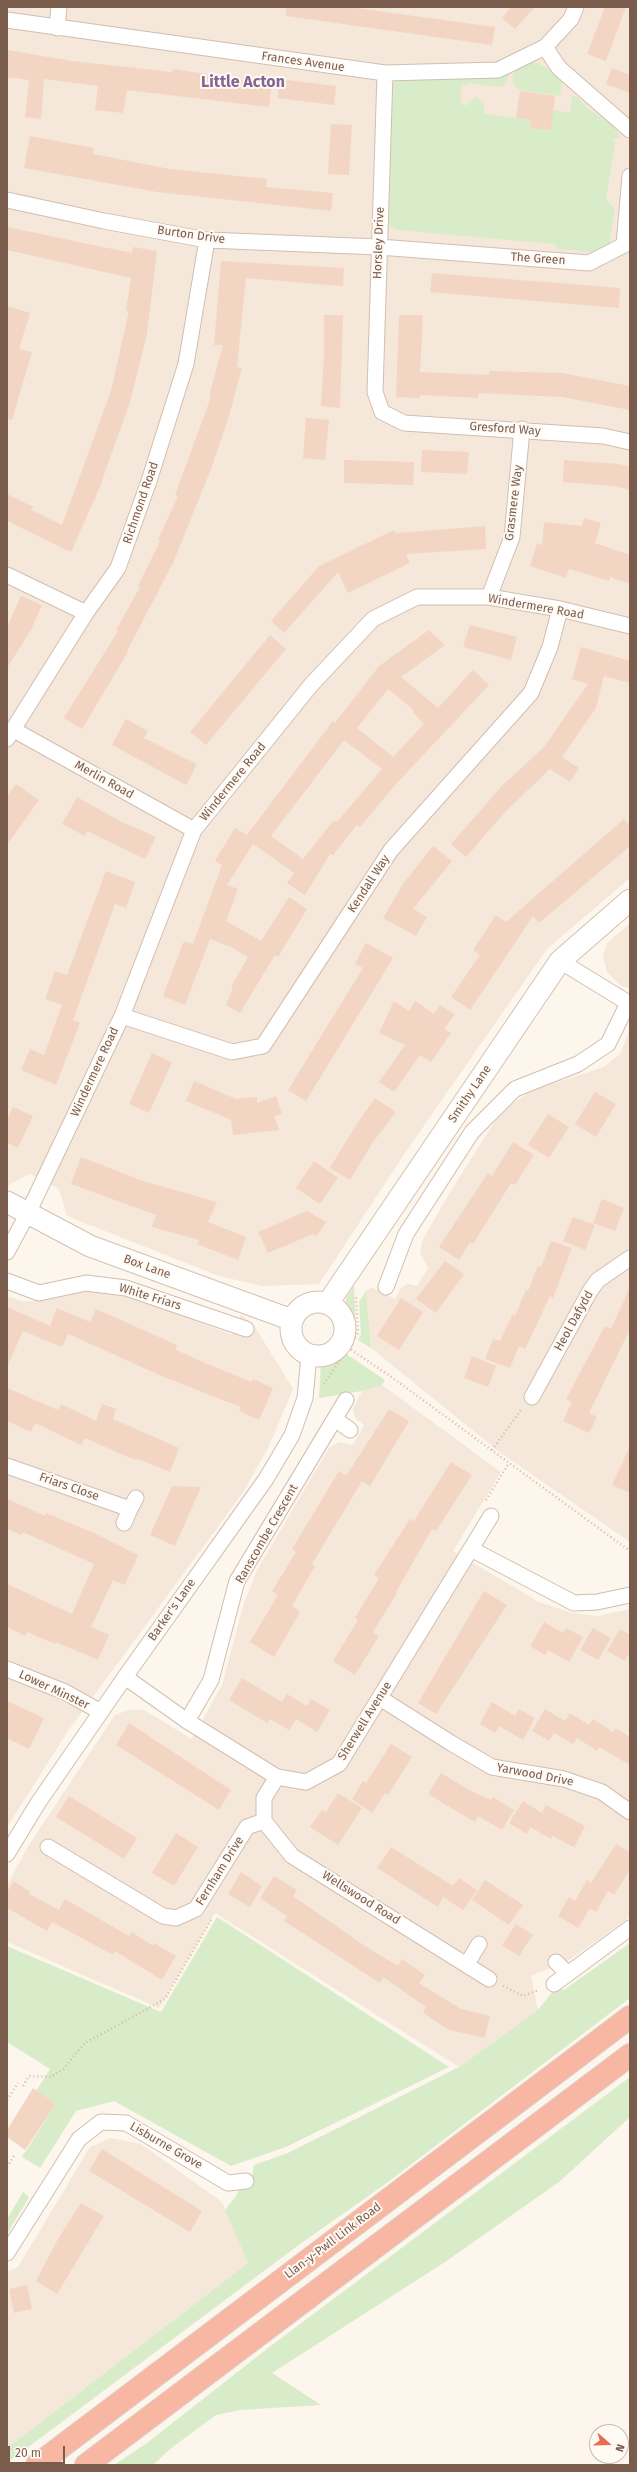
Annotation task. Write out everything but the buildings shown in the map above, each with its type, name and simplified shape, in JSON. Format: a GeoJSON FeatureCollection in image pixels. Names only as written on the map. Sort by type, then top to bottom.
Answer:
{"type":"FeatureCollection","features":[{"type":"Feature","properties":{"kind":"highway","name":"Llan-y-Pwll Link Road"},"geometry":{"type":"LineString","coordinates":[[37,2465],[630,2017]]}},
{"type":"Feature","properties":{"kind":"highway"},"geometry":{"type":"LineString","coordinates":[[86,2465],[630,2055]]}},
{"type":"Feature","properties":{"kind":"street"},"geometry":{"type":"LineString","coordinates":[[57,28],[59,7]]}},
{"type":"Feature","properties":{"kind":"street","name":"Frances Avenue"},"geometry":{"type":"LineString","coordinates":[[7,20],[385,73],[498,70],[545,47],[571,19],[576,7]]}},
{"type":"Feature","properties":{"kind":"street"},"geometry":{"type":"LineString","coordinates":[[545,47],[559,68],[630,130]]}},
{"type":"Feature","properties":{"kind":"street","name":"Horsley Drive"},"geometry":{"type":"LineString","coordinates":[[382,412],[375,392],[385,73]]}},
{"type":"Feature","properties":{"kind":"street","name":"The Green"},"geometry":{"type":"LineString","coordinates":[[379,248],[589,263],[624,244],[630,176]]}},
{"type":"Feature","properties":{"kind":"street","name":"Burton Drive"},"geometry":{"type":"LineString","coordinates":[[7,200],[104,221],[207,240],[379,248]]}},
{"type":"Feature","properties":{"kind":"street","name":"Richmond Road"},"geometry":{"type":"LineString","coordinates":[[10,734],[86,613],[118,568],[149,481],[186,364],[207,240]]}},
{"type":"Feature","properties":{"kind":"street","name":"Gresford Way"},"geometry":{"type":"LineString","coordinates":[[382,412],[404,423],[522,429],[603,436],[630,442]]}},
{"type":"Feature","properties":{"kind":"street","name":"Grasmere Way"},"geometry":{"type":"LineString","coordinates":[[489,597],[512,537],[522,429]]}},
{"type":"Feature","properties":{"kind":"street"},"geometry":{"type":"LineString","coordinates":[[7,576],[86,613]]}},
{"type":"Feature","properties":{"kind":"street","name":"Windermere Road"},"geometry":{"type":"LineString","coordinates":[[28,1213],[122,1016],[194,830],[311,685],[373,619],[417,597],[489,597],[560,609],[630,626]]}},
{"type":"Feature","properties":{"kind":"street","name":"Kendall Way"},"geometry":{"type":"LineString","coordinates":[[122,1016],[232,1052],[263,1046],[391,850],[531,693],[550,647],[560,609]]}},
{"type":"Feature","properties":{"kind":"street","name":"Merlin Road"},"geometry":{"type":"LineString","coordinates":[[10,734],[194,830]]}},
{"type":"Feature","properties":{"kind":"street","name":"Smithy Lane"},"geometry":{"type":"LineString","coordinates":[[328,1303],[560,961],[630,900]]}},
{"type":"Feature","properties":{"kind":"street"},"geometry":{"type":"LineString","coordinates":[[560,961],[629,1004]]}},
{"type":"Feature","properties":{"kind":"street","name":"Smithy Lane"},"geometry":{"type":"LineString","coordinates":[[386,1287],[406,1234],[472,1132],[515,1088],[578,1064],[608,1044],[629,1004]]}},
{"type":"Feature","properties":{"kind":"street","name":"Box Lane"},"geometry":{"type":"LineString","coordinates":[[7,1202],[90,1246],[292,1320]]}},
{"type":"Feature","properties":{"kind":"street"},"geometry":{"type":"LineString","coordinates":[[7,1252],[28,1213]]}},
{"type":"Feature","properties":{"kind":"street","name":"Heol Dafydd"},"geometry":{"type":"LineString","coordinates":[[532,1397],[598,1280],[630,1258]]}},
{"type":"Feature","properties":{"kind":"street","name":"White Friars"},"geometry":{"type":"LineString","coordinates":[[7,1281],[39,1293],[86,1283],[126,1288],[246,1329]]}},
{"type":"Feature","properties":{"kind":"street"},"geometry":{"type":"LineString","coordinates":[[320,1302],[328,1303],[340,1313],[344,1320],[344,1346],[327,1355],[309,1355],[295,1345],[290,1329],[292,1320],[302,1306],[320,1302]]}},
{"type":"Feature","properties":{"kind":"street","name":"Barker's Lane"},"geometry":{"type":"LineString","coordinates":[[7,1854],[38,1803],[125,1677],[266,1479],[292,1435],[304,1398],[309,1355]]}},
{"type":"Feature","properties":{"kind":"street","name":"Ranscombe Crescent"},"geometry":{"type":"LineString","coordinates":[[187,1721],[211,1680],[237,1581],[346,1400]]}},
{"type":"Feature","properties":{"kind":"street"},"geometry":{"type":"LineString","coordinates":[[335,1419],[350,1430]]}},
{"type":"Feature","properties":{"kind":"street","name":"Friars Close"},"geometry":{"type":"LineString","coordinates":[[7,1466],[133,1503],[124,1524]]}},
{"type":"Feature","properties":{"kind":"street","name":"Sherwell Avenue"},"geometry":{"type":"LineString","coordinates":[[125,1677],[187,1721],[277,1777],[306,1782],[339,1764],[491,1516]]}},
{"type":"Feature","properties":{"kind":"street"},"geometry":{"type":"LineString","coordinates":[[471,1549],[574,1603],[597,1602],[630,1595]]}},
{"type":"Feature","properties":{"kind":"street","name":"Lower Minster"},"geometry":{"type":"LineString","coordinates":[[7,1669],[65,1692],[101,1712]]}},
{"type":"Feature","properties":{"kind":"street","name":"Yarwood Drive"},"geometry":{"type":"LineString","coordinates":[[380,1698],[451,1743],[492,1766],[564,1778],[602,1792],[630,1812]]}},
{"type":"Feature","properties":{"kind":"street"},"geometry":{"type":"LineString","coordinates":[[264,1821],[264,1798],[277,1777]]}},
{"type":"Feature","properties":{"kind":"street","name":"Fernham Drive"},"geometry":{"type":"LineString","coordinates":[[48,1847],[163,1916],[176,1918],[196,1909],[247,1827],[264,1821]]}},
{"type":"Feature","properties":{"kind":"street","name":"Wellswood Road"},"geometry":{"type":"LineString","coordinates":[[264,1821],[292,1856],[489,1978]]}},
{"type":"Feature","properties":{"kind":"street"},"geometry":{"type":"LineString","coordinates":[[554,1984],[630,1928]]}},
{"type":"Feature","properties":{"kind":"street"},"geometry":{"type":"LineString","coordinates":[[467,1964],[479,1944]]}},
{"type":"Feature","properties":{"kind":"street"},"geometry":{"type":"LineString","coordinates":[[556,1962],[568,1974]]}},
{"type":"Feature","properties":{"kind":"street","name":"Lisburne Grove"},"geometry":{"type":"LineString","coordinates":[[7,2253],[80,2139],[101,2122],[126,2123],[228,2183],[246,2181]]}},
{"type":"Feature","properties":{"kind":"path"},"geometry":{"type":"LineString","coordinates":[[304,1398],[324,1385],[344,1346],[358,1333],[356,1295]]}},
{"type":"Feature","properties":{"kind":"path"},"geometry":{"type":"LineString","coordinates":[[344,1346],[492,1450],[630,1551]]}},
{"type":"Feature","properties":{"kind":"path"},"geometry":{"type":"LineString","coordinates":[[492,1450],[516,1416],[532,1397]]}},
{"type":"Feature","properties":{"kind":"path"},"geometry":{"type":"LineString","coordinates":[[491,1516],[480,1509],[509,1463]]}},
{"type":"Feature","properties":{"kind":"path"},"geometry":{"type":"LineString","coordinates":[[23,2086],[29,2076],[51,2077],[63,2069],[85,2043],[165,1999],[211,1919],[200,1903]]}},
{"type":"Feature","properties":{"kind":"path"},"geometry":{"type":"LineString","coordinates":[[489,1978],[523,1996],[554,1984]]}},
{"type":"Feature","properties":{"kind":"path"},"geometry":{"type":"LineString","coordinates":[[7,2100],[18,2083]]}},
{"type":"Feature","properties":{"kind":"path"},"geometry":{"type":"LineString","coordinates":[[7,2167],[14,2156]]}},
{"type":"Feature","properties":{"kind":"shaded area"},"geometry":{"type":"Polygon","coordinates":[[[7,7],[630,7],[630,878],[547,949],[407,1150],[319,1284],[262,1286],[219,1276],[67,1216],[59,1189],[30,1174],[7,1186],[7,7]]]}},
{"type":"Feature","properties":{"kind":"shaded area"},"geometry":{"type":"Polygon","coordinates":[[[630,923],[630,989],[621,986],[607,972],[603,957],[607,943],[630,923]]]}},
{"type":"Feature","properties":{"kind":"shaded area"},"geometry":{"type":"Polygon","coordinates":[[[630,1029],[630,1542],[502,1454],[371,1348],[366,1291],[372,1287],[395,1299],[401,1288],[408,1284],[417,1286],[428,1268],[420,1253],[422,1241],[458,1179],[496,1120],[512,1104],[533,1090],[604,1067],[620,1054],[630,1029]]]}},
{"type":"Feature","properties":{"kind":"shaded area"},"geometry":{"type":"Polygon","coordinates":[[[98,1287],[131,1295],[232,1335],[241,1314],[255,1327],[293,1389],[268,1448],[242,1494],[68,1731],[7,1827],[7,1296],[22,1301],[40,1301],[71,1290],[98,1287]]]}},
{"type":"Feature","properties":{"kind":"shaded area"},"geometry":{"type":"Polygon","coordinates":[[[382,1385],[501,1472],[453,1551],[539,1602],[572,1613],[598,1616],[630,1609],[630,1917],[568,1961],[531,1976],[538,2010],[459,2067],[215,1913],[159,2008],[7,1942],[7,1886],[27,1848],[115,1715],[128,1710],[144,1710],[192,1739],[222,1685],[243,1606],[257,1570],[329,1448],[339,1442],[353,1445],[364,1425],[355,1418],[353,1409],[362,1391],[382,1385]]]}},
{"type":"Feature","properties":{"kind":"shaded area"},"geometry":{"type":"Polygon","coordinates":[[[111,2138],[141,2144],[222,2202],[248,2263],[7,2448],[7,2272],[18,2267],[90,2147],[111,2138]]]}},
{"type":"Feature","properties":{"kind":"green space"},"geometry":{"type":"Polygon","coordinates":[[[530,63],[538,63],[554,73],[562,82],[560,96],[519,90],[513,83],[514,70],[530,63]]]}},
{"type":"Feature","properties":{"kind":"green space"},"geometry":{"type":"Polygon","coordinates":[[[509,71],[507,82],[501,87],[467,83],[467,85],[461,84],[461,103],[465,106],[476,96],[485,107],[484,114],[531,120],[530,128],[551,130],[553,110],[570,113],[572,96],[577,97],[586,107],[613,125],[618,132],[620,137],[613,139],[615,143],[606,199],[615,210],[609,244],[593,252],[558,249],[554,244],[397,230],[386,222],[391,86],[401,76],[509,71]]]}},
{"type":"Feature","properties":{"kind":"green space"},"geometry":{"type":"Polygon","coordinates":[[[354,1286],[356,1332],[350,1343],[346,1340],[348,1330],[345,1314],[346,1298],[354,1286]]]}},
{"type":"Feature","properties":{"kind":"green space"},"geometry":{"type":"Polygon","coordinates":[[[366,1291],[371,1348],[358,1340],[361,1334],[359,1302],[366,1291]]]}},
{"type":"Feature","properties":{"kind":"green space"},"geometry":{"type":"Polygon","coordinates":[[[342,1351],[385,1380],[382,1385],[362,1391],[319,1398],[321,1362],[332,1361],[342,1351]]]}},
{"type":"Feature","properties":{"kind":"green space"},"geometry":{"type":"Polygon","coordinates":[[[217,1917],[449,2067],[286,2147],[231,2166],[114,2101],[76,2111],[40,2168],[22,2157],[56,2104],[36,2091],[50,2069],[7,2042],[7,1946],[161,2012],[217,1917]]]}},
{"type":"Feature","properties":{"kind":"green space"},"geometry":{"type":"Polygon","coordinates":[[[630,1943],[630,1998],[384,2185],[300,2244],[7,2463],[7,2448],[248,2263],[225,2210],[236,2196],[241,2186],[251,2182],[254,2165],[288,2153],[459,2067],[538,2010],[556,1987],[564,1990],[630,1943]]]}},
{"type":"Feature","properties":{"kind":"green space"},"geometry":{"type":"Polygon","coordinates":[[[630,2077],[630,2117],[559,2182],[445,2262],[272,2373],[321,2405],[240,2410],[216,2415],[170,2449],[153,2465],[114,2465],[147,2443],[272,2345],[630,2077]]]}},
{"type":"Feature","properties":{"kind":"green space"},"geometry":{"type":"Polygon","coordinates":[[[23,2192],[29,2197],[7,2234],[7,2219],[23,2192]]]}},
{"type":"Feature","properties":{"kind":"district","name":"Little Acton"},"geometry":{"type":"Point","coordinates":[243,83]}}]}
